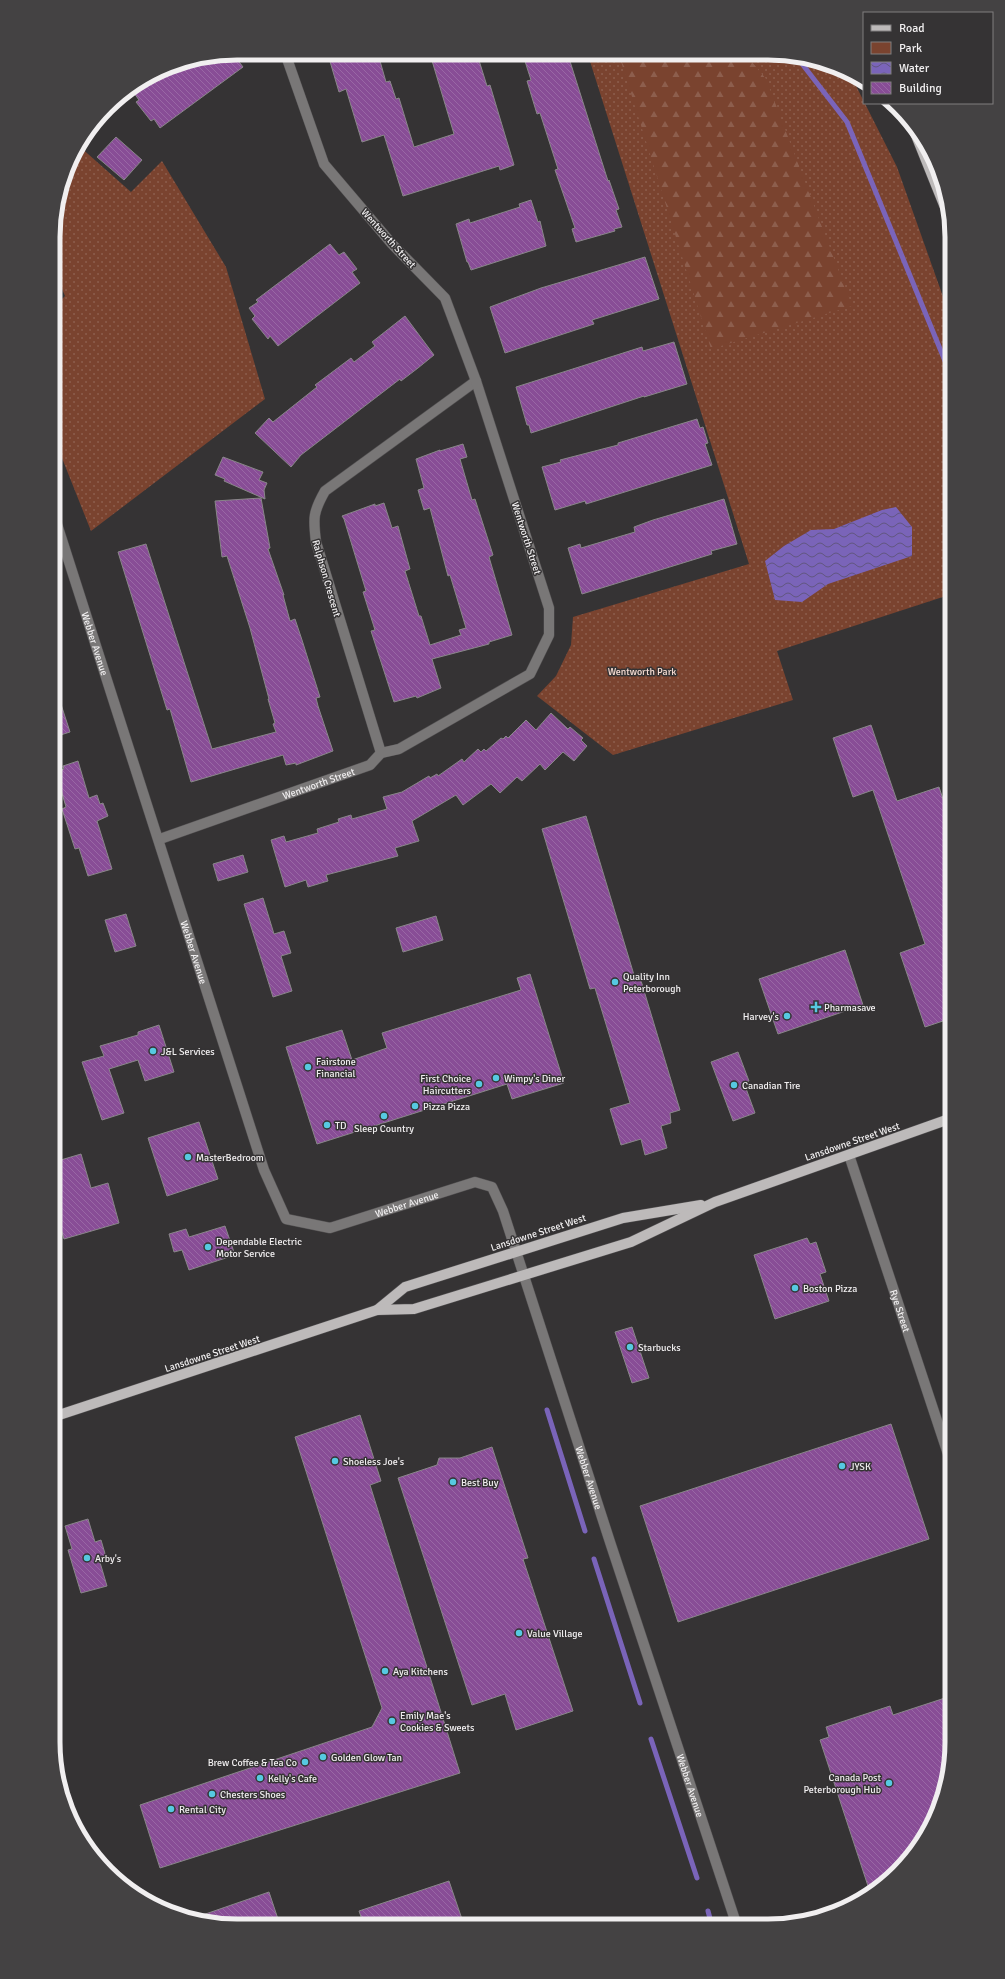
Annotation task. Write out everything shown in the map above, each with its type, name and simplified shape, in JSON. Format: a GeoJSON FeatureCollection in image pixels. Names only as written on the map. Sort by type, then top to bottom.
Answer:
{"type":"FeatureCollection","features":[{"type":"Feature","properties":{"kind":"main road"},"geometry":{"type":"LineString","coordinates":[[930,165],[938,187]]}},
{"type":"Feature","properties":{"kind":"main road","name":"Lansdowne Street West"},"geometry":{"type":"LineString","coordinates":[[60,1414],[378,1310],[414,1310],[631,1242],[715,1202],[945,1121]]}},
{"type":"Feature","properties":{"kind":"main road","name":"Lansdowne Street West"},"geometry":{"type":"LineString","coordinates":[[378,1310],[405,1287],[623,1218],[715,1202]]}},
{"type":"Feature","properties":{"kind":"street","name":"Wentworth Street"},"geometry":{"type":"LineString","coordinates":[[160,839],[370,765],[381,753],[399,749],[530,674],[550,635],[550,608],[476,381],[444,298],[392,244],[324,164],[287,60]]}},
{"type":"Feature","properties":{"kind":"street","name":"Ralphson Crescent"},"geometry":{"type":"LineString","coordinates":[[381,753],[316,542],[313,522],[316,507],[325,491],[476,381]]}},
{"type":"Feature","properties":{"kind":"street","name":"Webber Avenue"},"geometry":{"type":"LineString","coordinates":[[60,532],[160,839],[264,1170],[286,1219],[330,1228],[475,1182],[492,1188],[503,1211],[610,1542],[735,1919]]}},
{"type":"Feature","properties":{"kind":"street","name":"Rye Street"},"geometry":{"type":"LineString","coordinates":[[849,1155],[945,1445]]}},
{"type":"Feature","properties":{"kind":"green space","name":"Wentworth Park"},"geometry":{"type":"Polygon","coordinates":[[[590,60],[780,60],[803,63],[825,69],[855,83],[863,100],[863,104],[865,104],[897,167],[945,302],[945,596],[777,651],[793,700],[613,755],[537,696],[556,676],[571,645],[573,617],[749,564],[590,60]]]}},
{"type":"Feature","properties":{"kind":"green space"},"geometry":{"type":"Polygon","coordinates":[[[621,60],[750,60],[766,79],[852,306],[711,349],[621,60]]]}},
{"type":"Feature","properties":{"kind":"green space"},"geometry":{"type":"Polygon","coordinates":[[[83,150],[131,192],[162,161],[226,267],[265,399],[91,531],[60,453],[60,301],[65,296],[60,284],[60,225],[63,202],[69,180],[83,150]]]}},
{"type":"Feature","properties":{"kind":"water"},"geometry":{"type":"Polygon","coordinates":[[[896,507],[912,527],[912,556],[828,584],[802,602],[775,600],[765,561],[784,546],[811,530],[834,529],[882,510],[896,507]]]}},
{"type":"Feature","properties":{"kind":"building"},"geometry":{"type":"Polygon","coordinates":[[[225,60],[238,60],[243,67],[160,128],[154,119],[151,121],[136,102],[139,100],[134,93],[159,78],[180,69],[202,63],[225,60]]]}},
{"type":"Feature","properties":{"kind":"building"},"geometry":{"type":"Polygon","coordinates":[[[330,60],[380,60],[386,82],[390,81],[396,99],[399,98],[414,147],[454,134],[432,60],[479,60],[487,86],[490,85],[514,165],[500,170],[499,166],[403,196],[384,135],[362,142],[346,89],[339,92],[330,60]]]}},
{"type":"Feature","properties":{"kind":"building"},"geometry":{"type":"Polygon","coordinates":[[[525,60],[570,60],[608,181],[609,180],[619,209],[616,210],[622,227],[614,229],[615,231],[576,242],[572,229],[575,228],[555,170],[558,169],[540,113],[537,114],[527,81],[531,80],[525,60]]]}},
{"type":"Feature","properties":{"kind":"building"},"geometry":{"type":"Polygon","coordinates":[[[116,137],[142,160],[124,180],[97,157],[116,137]]]}},
{"type":"Feature","properties":{"kind":"building"},"geometry":{"type":"Polygon","coordinates":[[[531,200],[538,222],[540,221],[546,246],[471,270],[467,262],[456,224],[469,219],[470,223],[520,207],[519,204],[531,200]]]}},
{"type":"Feature","properties":{"kind":"building"},"geometry":{"type":"Polygon","coordinates":[[[330,244],[339,255],[344,252],[357,269],[352,272],[360,283],[278,346],[270,336],[268,339],[252,319],[255,316],[249,308],[258,302],[256,300],[330,244]]]}},
{"type":"Feature","properties":{"kind":"building"},"geometry":{"type":"Polygon","coordinates":[[[645,257],[659,299],[592,320],[594,324],[505,353],[490,307],[541,288],[645,257]]]}},
{"type":"Feature","properties":{"kind":"building"},"geometry":{"type":"Polygon","coordinates":[[[405,316],[434,355],[418,368],[401,381],[400,379],[301,455],[291,467],[255,433],[269,418],[273,422],[317,387],[315,385],[351,358],[354,362],[375,346],[372,342],[405,316]]]}},
{"type":"Feature","properties":{"kind":"building"},"geometry":{"type":"Polygon","coordinates":[[[674,342],[687,384],[644,396],[531,433],[529,425],[527,425],[516,387],[642,347],[643,351],[674,342]]]}},
{"type":"Feature","properties":{"kind":"building"},"geometry":{"type":"Polygon","coordinates":[[[697,419],[700,428],[703,427],[708,443],[705,444],[712,465],[586,504],[585,501],[555,510],[542,467],[561,462],[560,460],[618,445],[618,443],[697,419]]]}},
{"type":"Feature","properties":{"kind":"building"},"geometry":{"type":"Polygon","coordinates":[[[463,444],[467,457],[460,459],[472,500],[475,499],[493,555],[489,557],[512,635],[489,642],[489,644],[432,659],[441,688],[417,698],[416,696],[394,702],[371,631],[375,630],[363,592],[366,591],[342,516],[375,504],[375,506],[384,503],[392,528],[398,526],[410,569],[405,571],[430,645],[461,635],[459,630],[466,628],[450,575],[448,576],[430,508],[424,510],[418,490],[424,488],[416,459],[440,450],[463,444]]]}},
{"type":"Feature","properties":{"kind":"building"},"geometry":{"type":"Polygon","coordinates":[[[223,457],[263,472],[259,480],[267,483],[264,490],[265,499],[224,481],[225,479],[215,475],[223,457]]]}},
{"type":"Feature","properties":{"kind":"building"},"geometry":{"type":"Polygon","coordinates":[[[261,498],[270,548],[268,549],[284,595],[290,621],[295,619],[302,640],[320,697],[316,698],[318,706],[333,751],[296,765],[296,763],[286,765],[283,755],[191,782],[170,709],[167,710],[118,552],[146,544],[212,749],[276,732],[273,724],[275,723],[269,699],[250,628],[227,556],[222,557],[215,501],[261,498]]]}},
{"type":"Feature","properties":{"kind":"building"},"geometry":{"type":"Polygon","coordinates":[[[724,499],[737,544],[711,551],[712,554],[582,594],[568,548],[580,544],[581,548],[635,532],[634,527],[724,499]]]}},
{"type":"Feature","properties":{"kind":"building"},"geometry":{"type":"Polygon","coordinates":[[[60,701],[70,732],[60,735],[60,701]]]}},
{"type":"Feature","properties":{"kind":"building"},"geometry":{"type":"Polygon","coordinates":[[[551,713],[568,729],[570,727],[583,738],[581,740],[587,746],[574,761],[563,752],[545,770],[540,764],[522,781],[517,777],[500,793],[491,784],[463,805],[456,795],[412,821],[419,841],[395,848],[398,856],[326,875],[328,881],[308,887],[306,880],[285,887],[271,840],[284,836],[286,842],[318,833],[317,829],[339,822],[338,819],[351,815],[352,819],[387,809],[383,797],[402,792],[429,776],[430,778],[437,774],[438,776],[462,759],[464,762],[478,749],[481,752],[484,749],[486,751],[501,738],[503,739],[506,736],[508,738],[526,720],[536,730],[551,713]]]}},
{"type":"Feature","properties":{"kind":"building"},"geometry":{"type":"Polygon","coordinates":[[[871,725],[897,801],[939,787],[945,805],[945,1020],[925,1027],[900,953],[925,944],[873,790],[853,797],[833,738],[871,725]]]}},
{"type":"Feature","properties":{"kind":"building"},"geometry":{"type":"Polygon","coordinates":[[[78,761],[89,798],[97,795],[100,804],[103,803],[108,816],[97,821],[112,869],[88,876],[79,848],[75,849],[62,809],[66,807],[60,786],[60,770],[64,769],[63,766],[78,761]]]}},
{"type":"Feature","properties":{"kind":"building","name":"Quality Inn Peterborough"},"geometry":{"type":"Polygon","coordinates":[[[586,816],[634,975],[639,974],[680,1110],[670,1113],[671,1123],[661,1126],[667,1148],[645,1155],[641,1139],[621,1145],[610,1109],[630,1103],[595,988],[590,989],[542,829],[586,816]]]}},
{"type":"Feature","properties":{"kind":"building"},"geometry":{"type":"Polygon","coordinates":[[[243,855],[248,872],[218,881],[213,864],[243,855]]]}},
{"type":"Feature","properties":{"kind":"building"},"geometry":{"type":"Polygon","coordinates":[[[263,898],[274,934],[284,931],[291,953],[281,956],[292,991],[273,997],[244,904],[263,898]]]}},
{"type":"Feature","properties":{"kind":"building"},"geometry":{"type":"Polygon","coordinates":[[[126,914],[136,946],[115,952],[105,920],[126,914]]]}},
{"type":"Feature","properties":{"kind":"building"},"geometry":{"type":"Polygon","coordinates":[[[436,916],[443,940],[403,952],[396,928],[436,916]]]}},
{"type":"Feature","properties":{"kind":"building"},"geometry":{"type":"Polygon","coordinates":[[[845,950],[863,1005],[778,1034],[759,979],[845,950]]]}},
{"type":"Feature","properties":{"kind":"building"},"geometry":{"type":"Polygon","coordinates":[[[530,974],[564,1083],[512,1099],[507,1084],[317,1144],[286,1047],[342,1030],[352,1060],[387,1048],[382,1033],[521,990],[517,978],[530,974]]]}},
{"type":"Feature","properties":{"kind":"building"},"geometry":{"type":"Polygon","coordinates":[[[159,1025],[174,1072],[145,1081],[138,1060],[109,1069],[124,1113],[102,1120],[82,1062],[104,1056],[100,1046],[138,1035],[138,1032],[159,1025]]]}},
{"type":"Feature","properties":{"kind":"building"},"geometry":{"type":"Polygon","coordinates":[[[738,1052],[749,1081],[744,1083],[755,1113],[733,1121],[711,1062],[738,1052]]]}},
{"type":"Feature","properties":{"kind":"building"},"geometry":{"type":"Polygon","coordinates":[[[199,1122],[218,1179],[167,1196],[148,1138],[199,1122]]]}},
{"type":"Feature","properties":{"kind":"building"},"geometry":{"type":"Polygon","coordinates":[[[81,1154],[91,1188],[108,1183],[119,1223],[64,1239],[60,1226],[60,1160],[81,1154]]]}},
{"type":"Feature","properties":{"kind":"building"},"geometry":{"type":"Polygon","coordinates":[[[225,1226],[235,1255],[189,1270],[182,1250],[174,1252],[169,1234],[186,1229],[189,1237],[225,1226]]]}},
{"type":"Feature","properties":{"kind":"building","name":"Boston Pizza"},"geometry":{"type":"Polygon","coordinates":[[[807,1238],[810,1244],[816,1242],[826,1272],[820,1274],[829,1301],[775,1319],[754,1255],[807,1238]]]}},
{"type":"Feature","properties":{"kind":"building","name":"Starbucks"},"geometry":{"type":"Polygon","coordinates":[[[632,1327],[649,1378],[632,1383],[615,1332],[632,1327]]]}},
{"type":"Feature","properties":{"kind":"building"},"geometry":{"type":"Polygon","coordinates":[[[360,1415],[381,1481],[370,1485],[460,1773],[160,1868],[140,1805],[372,1727],[382,1708],[295,1437],[360,1415]]]}},
{"type":"Feature","properties":{"kind":"building"},"geometry":{"type":"Polygon","coordinates":[[[891,1424],[929,1539],[678,1622],[640,1506],[891,1424]]]}},
{"type":"Feature","properties":{"kind":"building"},"geometry":{"type":"Polygon","coordinates":[[[492,1447],[528,1558],[523,1559],[573,1711],[516,1730],[505,1694],[472,1705],[398,1478],[437,1465],[439,1458],[460,1458],[492,1447]]]}},
{"type":"Feature","properties":{"kind":"building","name":"Arby's"},"geometry":{"type":"Polygon","coordinates":[[[88,1519],[95,1542],[101,1540],[106,1557],[99,1559],[107,1586],[81,1593],[68,1550],[72,1549],[65,1526],[88,1519]]]}},
{"type":"Feature","properties":{"kind":"building","name":"Canada Post Peterborough Hub"},"geometry":{"type":"Polygon","coordinates":[[[945,1698],[945,1754],[942,1777],[932,1810],[915,1840],[901,1859],[885,1875],[868,1886],[820,1740],[829,1737],[826,1727],[890,1706],[893,1715],[945,1698]]]}},
{"type":"Feature","properties":{"kind":"building"},"geometry":{"type":"Polygon","coordinates":[[[449,1881],[462,1919],[362,1919],[359,1911],[449,1881]]]}},
{"type":"Feature","properties":{"kind":"building"},"geometry":{"type":"Polygon","coordinates":[[[269,1892],[278,1919],[225,1919],[201,1916],[269,1892]]]}},
{"type":"Feature","properties":{"kind":"waterway"},"geometry":{"type":"LineString","coordinates":[[801,63],[847,122],[945,361]]}},
{"type":"Feature","properties":{"kind":"waterway"},"geometry":{"type":"LineString","coordinates":[[547,1410],[585,1531]]}},
{"type":"Feature","properties":{"kind":"waterway"},"geometry":{"type":"LineString","coordinates":[[594,1559],[640,1703]]}},
{"type":"Feature","properties":{"kind":"waterway"},"geometry":{"type":"LineString","coordinates":[[651,1739],[697,1878]]}},
{"type":"Feature","properties":{"kind":"waterway"},"geometry":{"type":"LineString","coordinates":[[708,1911],[710,1919]]}},
{"type":"Feature","properties":{"kind":"place","name":"Quality Inn Peterborough"},"geometry":{"type":"Point","coordinates":[615,982]}},
{"type":"Feature","properties":{"kind":"place","name":"Pharmasave"},"geometry":{"type":"Point","coordinates":[816,1007]}},
{"type":"Feature","properties":{"kind":"place","name":"Harvey's"},"geometry":{"type":"Point","coordinates":[787,1016]}},
{"type":"Feature","properties":{"kind":"place","name":"J&L Services"},"geometry":{"type":"Point","coordinates":[153,1051]}},
{"type":"Feature","properties":{"kind":"place","name":"Fairstone Financial"},"geometry":{"type":"Point","coordinates":[308,1067]}},
{"type":"Feature","properties":{"kind":"place","name":"Wimpy's Diner"},"geometry":{"type":"Point","coordinates":[496,1078]}},
{"type":"Feature","properties":{"kind":"place","name":"First Choice Haircutters"},"geometry":{"type":"Point","coordinates":[479,1084]}},
{"type":"Feature","properties":{"kind":"place","name":"Canadian Tire"},"geometry":{"type":"Point","coordinates":[734,1085]}},
{"type":"Feature","properties":{"kind":"place","name":"Pizza Pizza"},"geometry":{"type":"Point","coordinates":[415,1106]}},
{"type":"Feature","properties":{"kind":"place","name":"Sleep Country"},"geometry":{"type":"Point","coordinates":[384,1116]}},
{"type":"Feature","properties":{"kind":"place","name":"TD"},"geometry":{"type":"Point","coordinates":[327,1125]}},
{"type":"Feature","properties":{"kind":"place","name":"MasterBedroom"},"geometry":{"type":"Point","coordinates":[188,1157]}},
{"type":"Feature","properties":{"kind":"place","name":"Dependable Electric Motor Service"},"geometry":{"type":"Point","coordinates":[208,1247]}},
{"type":"Feature","properties":{"kind":"place","name":"Boston Pizza"},"geometry":{"type":"Point","coordinates":[795,1288]}},
{"type":"Feature","properties":{"kind":"place","name":"Starbucks"},"geometry":{"type":"Point","coordinates":[630,1347]}},
{"type":"Feature","properties":{"kind":"place","name":"Shoeless Joe's"},"geometry":{"type":"Point","coordinates":[335,1461]}},
{"type":"Feature","properties":{"kind":"place","name":"JYSK"},"geometry":{"type":"Point","coordinates":[842,1466]}},
{"type":"Feature","properties":{"kind":"place","name":"Best Buy"},"geometry":{"type":"Point","coordinates":[453,1482]}},
{"type":"Feature","properties":{"kind":"place","name":"Arby's"},"geometry":{"type":"Point","coordinates":[87,1558]}},
{"type":"Feature","properties":{"kind":"place","name":"Value Village"},"geometry":{"type":"Point","coordinates":[519,1633]}},
{"type":"Feature","properties":{"kind":"place","name":"Aya Kitchens"},"geometry":{"type":"Point","coordinates":[385,1671]}},
{"type":"Feature","properties":{"kind":"place","name":"Emily Mae's Cookies & Sweets"},"geometry":{"type":"Point","coordinates":[392,1721]}},
{"type":"Feature","properties":{"kind":"place","name":"Golden Glow Tan"},"geometry":{"type":"Point","coordinates":[323,1757]}},
{"type":"Feature","properties":{"kind":"place","name":"Brew Coffee & Tea Co"},"geometry":{"type":"Point","coordinates":[305,1762]}},
{"type":"Feature","properties":{"kind":"place","name":"Kelly's Cafe"},"geometry":{"type":"Point","coordinates":[260,1778]}},
{"type":"Feature","properties":{"kind":"place","name":"Canada Post Peterborough Hub"},"geometry":{"type":"Point","coordinates":[889,1783]}},
{"type":"Feature","properties":{"kind":"place","name":"Chesters Shoes"},"geometry":{"type":"Point","coordinates":[212,1794]}},
{"type":"Feature","properties":{"kind":"place","name":"Rental City"},"geometry":{"type":"Point","coordinates":[171,1809]}}]}
